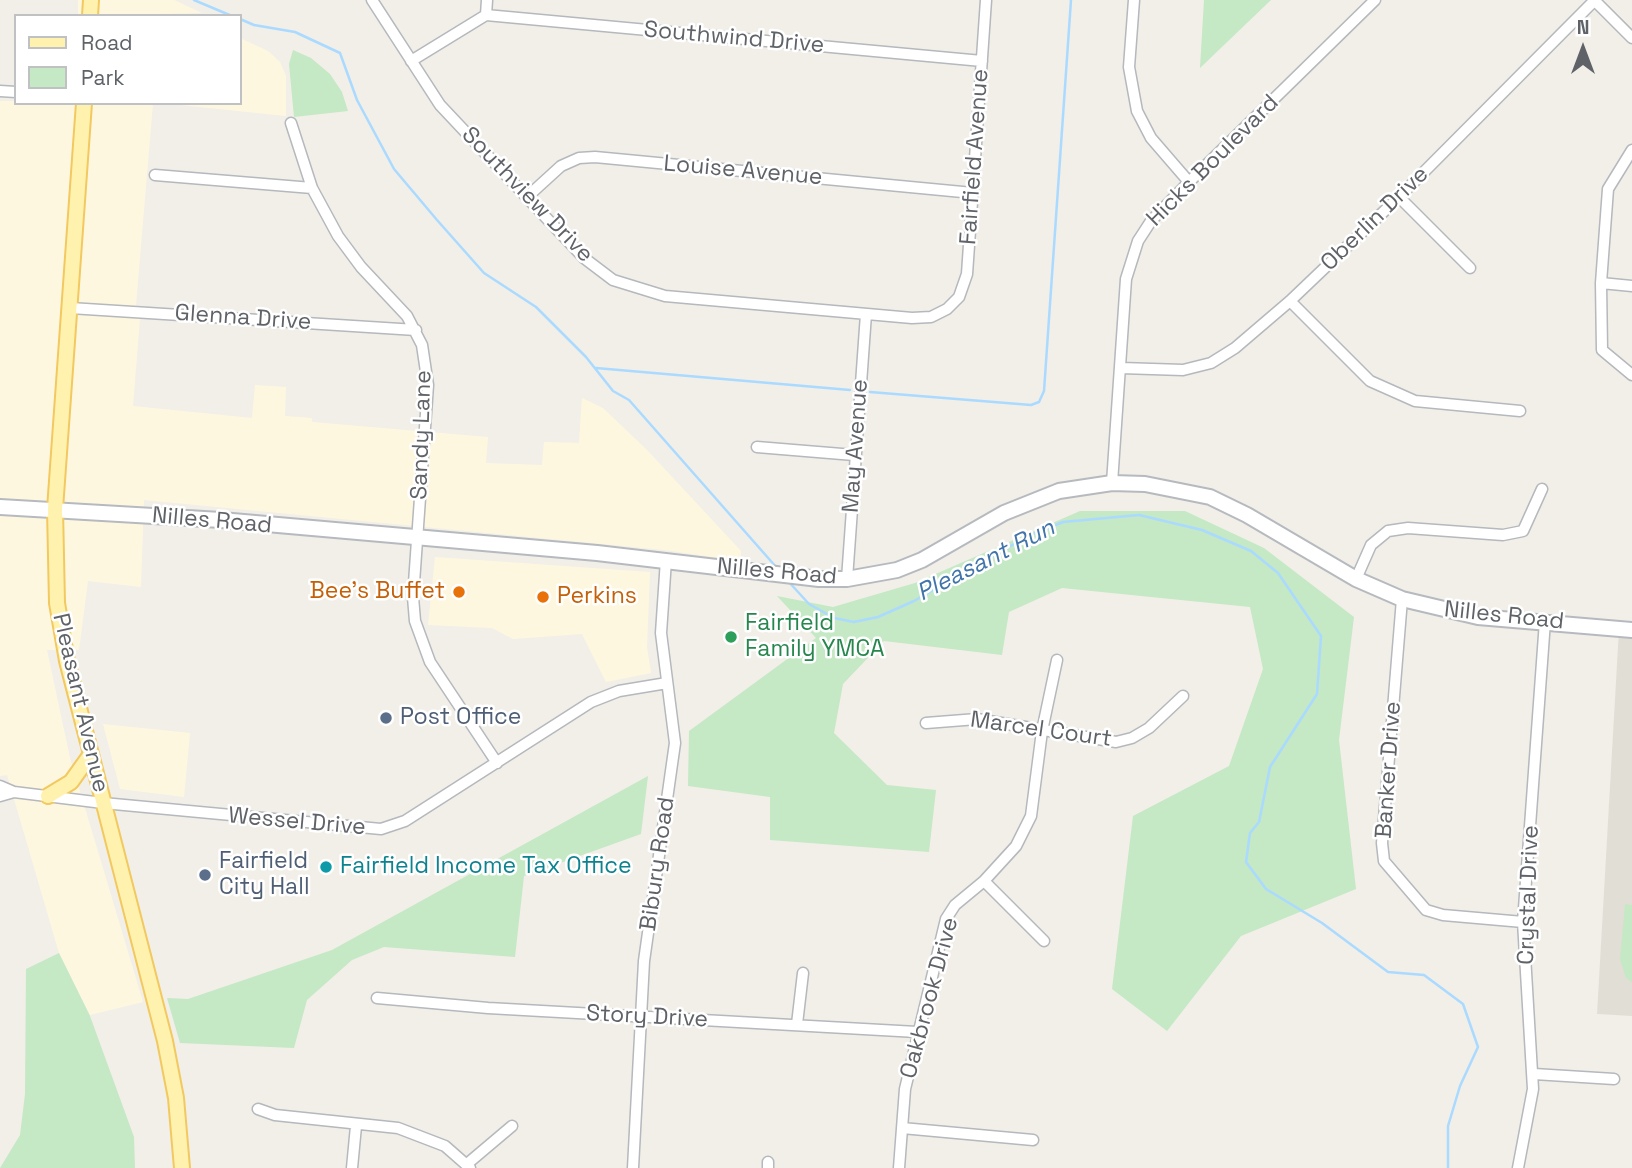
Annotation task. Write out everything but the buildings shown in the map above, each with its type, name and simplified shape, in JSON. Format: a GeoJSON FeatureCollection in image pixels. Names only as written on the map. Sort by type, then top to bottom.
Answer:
{"type":"FeatureCollection","features":[{"type":"Feature","properties":{"kind":"main road","name":"Pleasant Avenue"},"geometry":{"type":"LineString","coordinates":[[84,105],[55,509],[55,574],[61,629],[165,1041],[177,1107],[182,1168]]}},
{"type":"Feature","properties":{"kind":"main road"},"geometry":{"type":"LineString","coordinates":[[48,796],[71,782],[91,754]]}},
{"type":"Feature","properties":{"kind":"street","name":"Southview Drive"},"geometry":{"type":"LineString","coordinates":[[372,0],[440,105],[584,258],[613,279],[636,289],[665,296],[866,314],[931,317],[947,309]]}},
{"type":"Feature","properties":{"kind":"street"},"geometry":{"type":"LineString","coordinates":[[411,61],[486,15],[487,0]]}},
{"type":"Feature","properties":{"kind":"street","name":"Fairfield Avenue"},"geometry":{"type":"LineString","coordinates":[[947,309],[959,297],[967,274],[986,0]]}},
{"type":"Feature","properties":{"kind":"street"},"geometry":{"type":"LineString","coordinates":[[1134,0],[1129,67],[1137,111],[1156,144],[1189,182]]}},
{"type":"Feature","properties":{"kind":"street","name":"Hicks Boulevard"},"geometry":{"type":"LineString","coordinates":[[1112,483],[1126,279],[1138,242],[1151,220],[1375,0]]}},
{"type":"Feature","properties":{"kind":"street"},"geometry":{"type":"LineString","coordinates":[[1595,0],[1632,38]]}},
{"type":"Feature","properties":{"kind":"street","name":"Oberlin Drive"},"geometry":{"type":"LineString","coordinates":[[1121,368],[1183,370],[1211,363],[1235,348],[1290,301],[1399,197],[1595,0]]}},
{"type":"Feature","properties":{"kind":"street","name":"Southwind Drive"},"geometry":{"type":"LineString","coordinates":[[486,15],[982,61]]}},
{"type":"Feature","properties":{"kind":"street","name":"Sandy Lane"},"geometry":{"type":"LineString","coordinates":[[291,123],[312,188],[338,236],[416,330],[424,355],[428,385],[414,606],[420,638],[437,673],[497,763]]}},
{"type":"Feature","properties":{"kind":"street"},"geometry":{"type":"LineString","coordinates":[[1632,150],[1608,189],[1601,283],[1602,350],[1632,375]]}},
{"type":"Feature","properties":{"kind":"street","name":"Louise Avenue"},"geometry":{"type":"LineString","coordinates":[[527,197],[561,166],[579,158],[595,157],[973,193]]}},
{"type":"Feature","properties":{"kind":"street"},"geometry":{"type":"LineString","coordinates":[[155,175],[312,188]]}},
{"type":"Feature","properties":{"kind":"street"},"geometry":{"type":"LineString","coordinates":[[1399,197],[1469,268]]}},
{"type":"Feature","properties":{"kind":"street"},"geometry":{"type":"LineString","coordinates":[[1601,283],[1632,286]]}},
{"type":"Feature","properties":{"kind":"street"},"geometry":{"type":"LineString","coordinates":[[1290,301],[1370,381],[1415,401],[1520,411]]}},
{"type":"Feature","properties":{"kind":"street","name":"Glenna Drive"},"geometry":{"type":"LineString","coordinates":[[70,308],[416,330]]}},
{"type":"Feature","properties":{"kind":"street","name":"May Avenue"},"geometry":{"type":"LineString","coordinates":[[848,579],[854,455],[866,314]]}},
{"type":"Feature","properties":{"kind":"street"},"geometry":{"type":"LineString","coordinates":[[757,447],[854,455]]}},
{"type":"Feature","properties":{"kind":"street","name":"Nilles Road"},"geometry":{"type":"LineString","coordinates":[[0,507],[220,520],[666,560],[819,579],[848,579],[897,570],[1004,513],[1036,499],[1075,488],[1112,483],[1180,488],[1210,497],[1247,515],[1356,579],[1402,599],[1478,617],[1632,630]]}},
{"type":"Feature","properties":{"kind":"street"},"geometry":{"type":"LineString","coordinates":[[1356,579],[1371,545],[1388,531],[1408,528],[1503,535],[1523,531],[1542,489]]}},
{"type":"Feature","properties":{"kind":"street","name":"Bibury Road"},"geometry":{"type":"LineString","coordinates":[[633,1168],[644,961],[675,743],[661,633],[666,560]]}},
{"type":"Feature","properties":{"kind":"street","name":"Banker Drive"},"geometry":{"type":"LineString","coordinates":[[1402,599],[1382,844],[1384,861],[1426,910],[1443,915],[1523,922]]}},
{"type":"Feature","properties":{"kind":"street","name":"Crystal Drive"},"geometry":{"type":"LineString","coordinates":[[1518,1168],[1534,1074],[1523,922],[1545,621]]}},
{"type":"Feature","properties":{"kind":"street","name":"Oakbrook Drive"},"geometry":{"type":"LineString","coordinates":[[899,1168],[905,1088],[946,919],[955,905],[984,881],[1016,846],[1031,816],[1042,731],[1057,660]]}},
{"type":"Feature","properties":{"kind":"street","name":"Wessel Drive"},"geometry":{"type":"LineString","coordinates":[[0,786],[14,792],[103,803],[381,829],[405,821],[605,696],[667,683]]}},
{"type":"Feature","properties":{"kind":"street","name":"Marcel Court"},"geometry":{"type":"LineString","coordinates":[[926,723],[964,718],[1116,742],[1132,738],[1149,728],[1183,696]]}},
{"type":"Feature","properties":{"kind":"street","name":"Wessel Drive"},"geometry":{"type":"LineString","coordinates":[[0,796],[14,792]]}},
{"type":"Feature","properties":{"kind":"street"},"geometry":{"type":"LineString","coordinates":[[984,881],[1044,940]]}},
{"type":"Feature","properties":{"kind":"street"},"geometry":{"type":"LineString","coordinates":[[797,1024],[803,973]]}},
{"type":"Feature","properties":{"kind":"street","name":"Story Drive"},"geometry":{"type":"LineString","coordinates":[[377,998],[641,1017],[917,1032]]}},
{"type":"Feature","properties":{"kind":"street"},"geometry":{"type":"LineString","coordinates":[[1534,1074],[1614,1079]]}},
{"type":"Feature","properties":{"kind":"street"},"geometry":{"type":"LineString","coordinates":[[258,1109],[275,1115],[356,1126],[398,1128],[425,1136],[445,1146],[468,1166],[512,1126]]}},
{"type":"Feature","properties":{"kind":"street"},"geometry":{"type":"LineString","coordinates":[[352,1168],[356,1126]]}},
{"type":"Feature","properties":{"kind":"street"},"geometry":{"type":"LineString","coordinates":[[902,1128],[1033,1140]]}},
{"type":"Feature","properties":{"kind":"shaded area"},"geometry":{"type":"Polygon","coordinates":[[[78,0],[174,0],[202,13],[161,14],[78,14],[78,0]]]}},
{"type":"Feature","properties":{"kind":"shaded area"},"geometry":{"type":"Polygon","coordinates":[[[242,39],[268,51],[280,62],[286,76],[286,116],[180,105],[242,105],[242,39]]]}},
{"type":"Feature","properties":{"kind":"shaded area"},"geometry":{"type":"Polygon","coordinates":[[[0,101],[14,101],[14,105],[153,105],[136,305],[140,318],[133,406],[252,418],[255,385],[286,387],[285,416],[312,418],[312,422],[488,437],[486,463],[542,465],[544,442],[579,443],[582,398],[603,408],[648,451],[741,551],[740,561],[664,550],[144,500],[141,587],[88,581],[79,650],[47,650],[70,758],[143,1002],[90,1015],[59,953],[7,775],[0,776],[0,101]]]}},
{"type":"Feature","properties":{"kind":"shaded area"},"geometry":{"type":"Polygon","coordinates":[[[435,557],[650,572],[647,647],[651,673],[606,682],[582,634],[513,639],[492,628],[428,625],[435,557]]]}},
{"type":"Feature","properties":{"kind":"shaded area"},"geometry":{"type":"Polygon","coordinates":[[[1619,629],[1632,630],[1632,1016],[1597,1014],[1619,629]]]}},
{"type":"Feature","properties":{"kind":"shaded area"},"geometry":{"type":"Polygon","coordinates":[[[103,724],[190,733],[184,797],[120,789],[103,724]]]}},
{"type":"Feature","properties":{"kind":"green space"},"geometry":{"type":"Polygon","coordinates":[[[1204,0],[1271,0],[1200,68],[1204,0]]]}},
{"type":"Feature","properties":{"kind":"green space"},"geometry":{"type":"Polygon","coordinates":[[[293,50],[311,58],[330,74],[342,92],[348,111],[294,117],[289,64],[293,50]]]}},
{"type":"Feature","properties":{"kind":"green space"},"geometry":{"type":"Polygon","coordinates":[[[1080,511],[1185,511],[1264,548],[1354,617],[1339,740],[1356,889],[1241,936],[1167,1031],[1112,989],[1133,816],[1229,766],[1263,669],[1250,607],[1062,588],[1009,612],[1002,655],[884,641],[843,684],[834,733],[887,785],[936,790],[929,852],[770,840],[770,797],[688,786],[689,731],[816,638],[777,596],[833,607],[915,583],[1080,511]]]}},
{"type":"Feature","properties":{"kind":"green space"},"geometry":{"type":"Polygon","coordinates":[[[648,776],[641,834],[524,876],[515,957],[384,947],[352,960],[307,1000],[294,1048],[180,1043],[167,998],[188,999],[332,950],[648,776]]]}},
{"type":"Feature","properties":{"kind":"green space"},"geometry":{"type":"Polygon","coordinates":[[[1625,904],[1632,905],[1632,982],[1626,978],[1620,959],[1625,904]]]}},
{"type":"Feature","properties":{"kind":"green space"},"geometry":{"type":"Polygon","coordinates":[[[59,953],[90,1016],[134,1137],[135,1168],[0,1168],[20,1135],[25,1094],[26,969],[59,953]]]}},
{"type":"Feature","properties":{"kind":"waterway","name":"Pleasant Run"},"geometry":{"type":"LineString","coordinates":[[194,0],[227,14]]}},
{"type":"Feature","properties":{"kind":"waterway"},"geometry":{"type":"LineString","coordinates":[[870,392],[1031,405],[1039,402],[1044,391],[1071,0]]}},
{"type":"Feature","properties":{"kind":"waterway","name":"Pleasant Run"},"geometry":{"type":"LineString","coordinates":[[242,20],[254,25],[295,32],[340,53],[357,100],[394,169],[437,220],[484,273],[536,307],[586,357],[613,391],[629,400],[777,568]]}},
{"type":"Feature","properties":{"kind":"waterway"},"geometry":{"type":"LineString","coordinates":[[596,368],[850,390]]}},
{"type":"Feature","properties":{"kind":"waterway","name":"Pleasant Run"},"geometry":{"type":"LineString","coordinates":[[788,581],[809,604],[834,618],[854,622],[878,617],[914,601],[1026,537],[1063,522],[1139,515],[1202,530],[1251,551],[1278,573],[1321,636],[1317,694],[1270,767],[1259,822],[1250,833],[1246,862],[1266,889],[1322,923],[1388,972],[1424,975],[1463,1004],[1478,1047],[1460,1086],[1448,1126],[1448,1168]]}},
{"type":"Feature","properties":{"kind":"place","name":"Bee's Buffet"},"geometry":{"type":"Point","coordinates":[459,592]}},
{"type":"Feature","properties":{"kind":"place","name":"Perkins"},"geometry":{"type":"Point","coordinates":[543,597]}},
{"type":"Feature","properties":{"kind":"place","name":"Fairfield Family YMCA"},"geometry":{"type":"Point","coordinates":[731,637]}},
{"type":"Feature","properties":{"kind":"place","name":"Post Office"},"geometry":{"type":"Point","coordinates":[386,718]}},
{"type":"Feature","properties":{"kind":"place","name":"Fairfield Income Tax Office"},"geometry":{"type":"Point","coordinates":[326,867]}},
{"type":"Feature","properties":{"kind":"place","name":"Fairfield City Hall"},"geometry":{"type":"Point","coordinates":[205,875]}}]}
